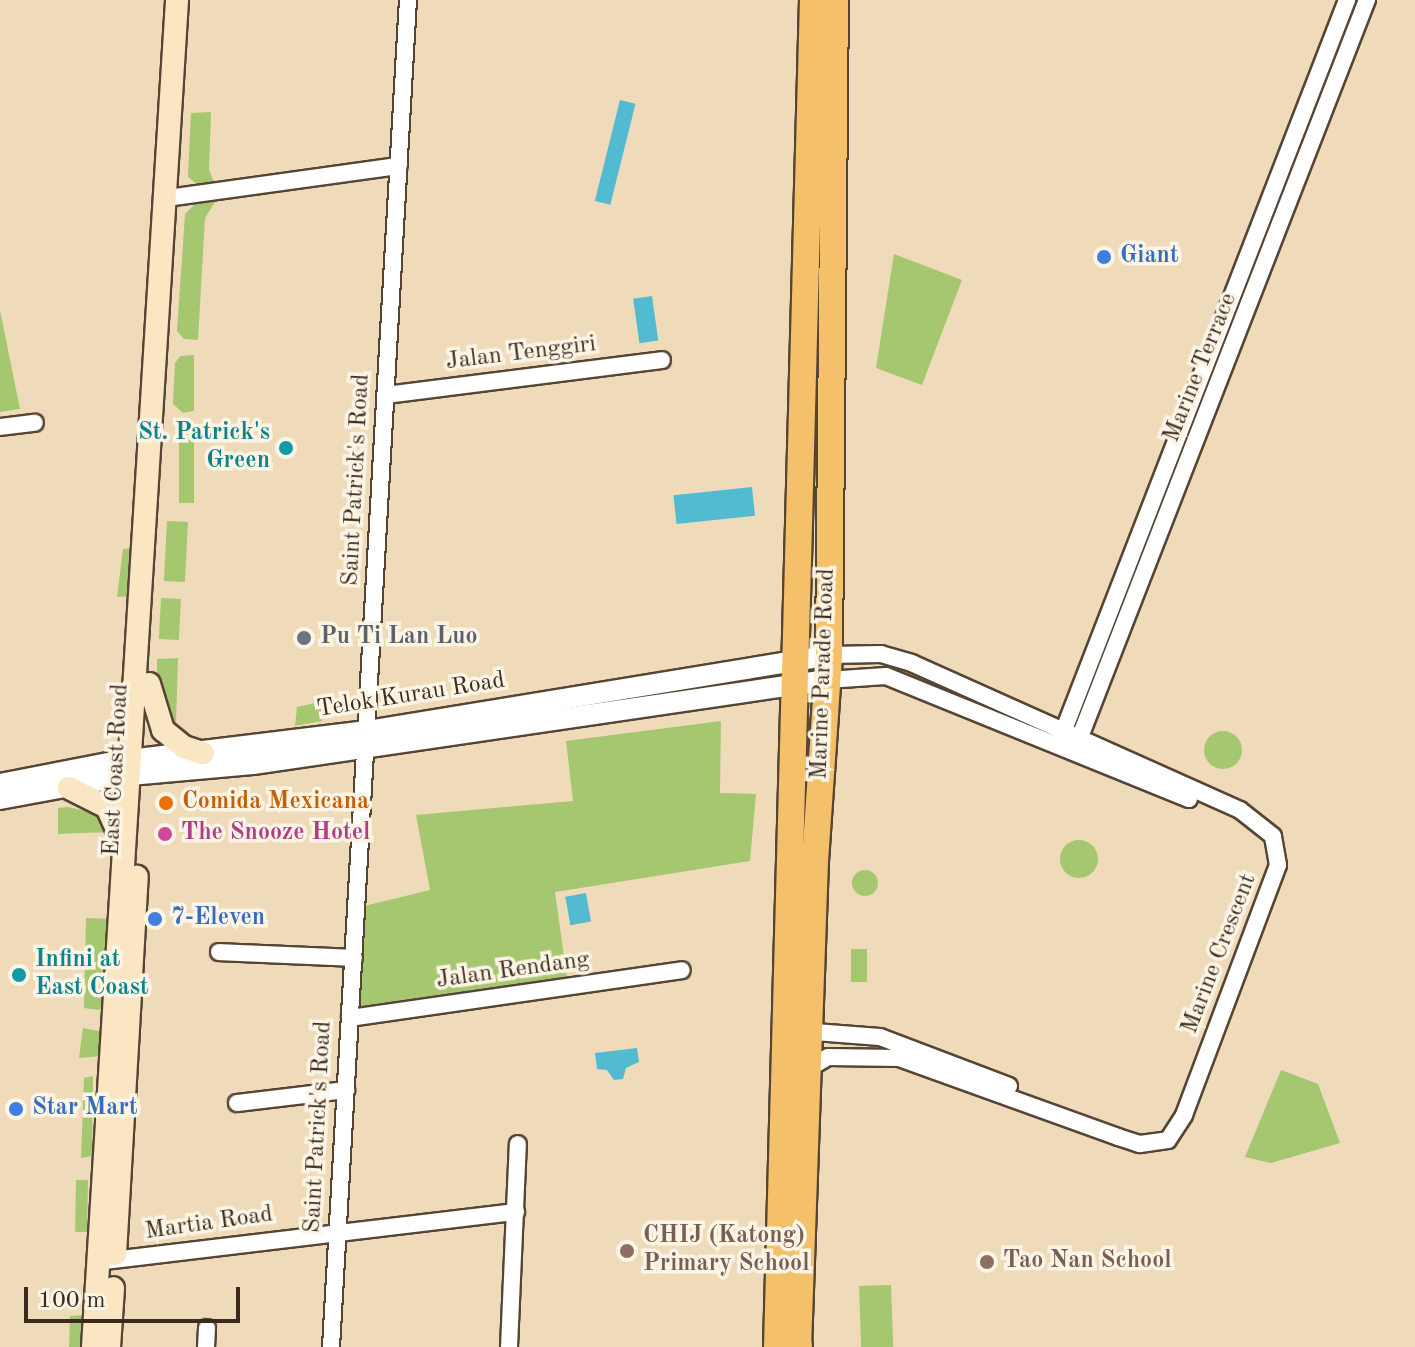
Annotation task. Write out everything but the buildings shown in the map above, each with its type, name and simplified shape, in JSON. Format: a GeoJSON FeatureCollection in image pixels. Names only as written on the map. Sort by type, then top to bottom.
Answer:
{"type":"FeatureCollection","features":[{"type":"Feature","properties":{"kind":"main road","name":"East Coast Road"},"geometry":{"type":"LineString","coordinates":[[109,1347],[107,1261],[125,849],[149,684],[173,198],[177,0]]}},
{"type":"Feature","properties":{"kind":"main road","name":"East Coast Road"},"geometry":{"type":"LineString","coordinates":[[93,1347],[107,1261],[173,198],[192,0]]}},
{"type":"Feature","properties":{"kind":"main road","name":"Marine Parade Road"},"geometry":{"type":"LineString","coordinates":[[793,1345],[797,1032],[796,657],[813,0]]}},
{"type":"Feature","properties":{"kind":"main road","name":"Marine Parade Road"},"geometry":{"type":"LineString","coordinates":[[793,1345],[808,1069],[797,1032],[828,668],[835,0]]}},
{"type":"Feature","properties":{"kind":"main road"},"geometry":{"type":"LineString","coordinates":[[149,684],[163,730],[184,747],[203,753]]}},
{"type":"Feature","properties":{"kind":"main road"},"geometry":{"type":"LineString","coordinates":[[57,784],[107,807],[125,849]]}},
{"type":"Feature","properties":{"kind":"street","name":"Saint Patrick's Road"},"geometry":{"type":"LineString","coordinates":[[331,1347],[408,0]]}},
{"type":"Feature","properties":{"kind":"street","name":"Marine Terrace"},"geometry":{"type":"LineString","coordinates":[[1060,738],[1347,0]]}},
{"type":"Feature","properties":{"kind":"street","name":"Marine Terrace"},"geometry":{"type":"LineString","coordinates":[[1077,745],[1367,0]]}},
{"type":"Feature","properties":{"kind":"street"},"geometry":{"type":"LineString","coordinates":[[173,198],[399,166]]}},
{"type":"Feature","properties":{"kind":"street","name":"Jalan Tenggiri"},"geometry":{"type":"LineString","coordinates":[[386,395],[662,360]]}},
{"type":"Feature","properties":{"kind":"street"},"geometry":{"type":"LineString","coordinates":[[0,427],[35,423]]}},
{"type":"Feature","properties":{"kind":"street","name":"Marine Crescent"},"geometry":{"type":"LineString","coordinates":[[828,668],[881,654],[902,660],[1060,738]]}},
{"type":"Feature","properties":{"kind":"street","name":"Telok Kurau Road"},"geometry":{"type":"LineString","coordinates":[[0,799],[203,753],[366,740],[796,657],[828,668]]}},
{"type":"Feature","properties":{"kind":"street","name":"Telok Kurau Road"},"geometry":{"type":"LineString","coordinates":[[137,768],[796,685],[828,668]]}},
{"type":"Feature","properties":{"kind":"street","name":"Marine Crescent"},"geometry":{"type":"LineString","coordinates":[[808,1069],[828,1057],[899,1058],[1140,1144],[1168,1140],[1184,1115],[1269,896],[1278,847],[1266,826],[1248,814],[1060,738],[886,676],[828,668]]}},
{"type":"Feature","properties":{"kind":"street","name":"Marine Crescent"},"geometry":{"type":"LineString","coordinates":[[797,1032],[880,1037],[1107,1123],[1142,1134],[1162,1133],[1176,1110],[1265,879],[1269,849],[1259,834],[1235,819],[1077,745]]}},
{"type":"Feature","properties":{"kind":"street","name":"Telok Kurau Road"},"geometry":{"type":"LineString","coordinates":[[0,784],[57,784]]}},
{"type":"Feature","properties":{"kind":"street"},"geometry":{"type":"LineString","coordinates":[[219,952],[354,958]]}},
{"type":"Feature","properties":{"kind":"street","name":"Jalan Rendang"},"geometry":{"type":"LineString","coordinates":[[350,1018],[682,970]]}},
{"type":"Feature","properties":{"kind":"street"},"geometry":{"type":"LineString","coordinates":[[237,1103],[346,1090]]}},
{"type":"Feature","properties":{"kind":"street"},"geometry":{"type":"LineString","coordinates":[[509,1347],[518,1144]]}},
{"type":"Feature","properties":{"kind":"street","name":"Martia Road"},"geometry":{"type":"LineString","coordinates":[[107,1261],[337,1231],[516,1212]]}},
{"type":"Feature","properties":{"kind":"street"},"geometry":{"type":"LineString","coordinates":[[206,1347],[207,1328]]}},
{"type":"Feature","properties":{"kind":"green space"},"geometry":{"type":"Polygon","coordinates":[[[211,112],[209,169],[215,186],[202,188],[188,177],[191,113],[211,112]]]}},
{"type":"Feature","properties":{"kind":"green space"},"geometry":{"type":"Polygon","coordinates":[[[217,199],[205,218],[198,340],[184,339],[177,331],[185,214],[198,201],[217,199]]]}},
{"type":"Feature","properties":{"kind":"green space"},"geometry":{"type":"Polygon","coordinates":[[[894,254],[962,280],[922,385],[876,368],[894,254]]]}},
{"type":"Feature","properties":{"kind":"green space"},"geometry":{"type":"Polygon","coordinates":[[[0,310],[20,409],[0,412],[0,310]]]}},
{"type":"Feature","properties":{"kind":"green space"},"geometry":{"type":"Polygon","coordinates":[[[194,355],[194,411],[183,413],[173,404],[175,363],[180,356],[194,355]]]}},
{"type":"Feature","properties":{"kind":"green space"},"geometry":{"type":"Polygon","coordinates":[[[179,429],[194,429],[194,503],[179,503],[179,429]]]}},
{"type":"Feature","properties":{"kind":"green space"},"geometry":{"type":"Polygon","coordinates":[[[167,521],[188,522],[185,582],[164,581],[167,521]]]}},
{"type":"Feature","properties":{"kind":"green space"},"geometry":{"type":"Polygon","coordinates":[[[132,548],[131,596],[117,597],[123,549],[132,548]]]}},
{"type":"Feature","properties":{"kind":"green space"},"geometry":{"type":"Polygon","coordinates":[[[161,598],[181,599],[179,640],[159,639],[161,598]]]}},
{"type":"Feature","properties":{"kind":"green space"},"geometry":{"type":"Polygon","coordinates":[[[178,658],[176,723],[170,730],[157,682],[157,659],[178,658]]]}},
{"type":"Feature","properties":{"kind":"green space"},"geometry":{"type":"Polygon","coordinates":[[[315,703],[321,708],[322,721],[295,726],[297,707],[315,703]]]}},
{"type":"Feature","properties":{"kind":"green space"},"geometry":{"type":"Polygon","coordinates":[[[721,721],[720,793],[756,794],[750,861],[555,892],[568,985],[354,1015],[356,908],[430,890],[416,815],[573,801],[566,741],[721,721]]]}},
{"type":"Feature","properties":{"kind":"green space"},"geometry":{"type":"Polygon","coordinates":[[[1223,731],[1237,736],[1242,750],[1237,764],[1223,769],[1209,764],[1204,750],[1209,736],[1223,731]]]}},
{"type":"Feature","properties":{"kind":"green space"},"geometry":{"type":"Polygon","coordinates":[[[68,807],[98,814],[109,832],[58,834],[58,808],[68,807]]]}},
{"type":"Feature","properties":{"kind":"green space"},"geometry":{"type":"Polygon","coordinates":[[[1079,840],[1093,845],[1098,859],[1093,873],[1079,878],[1065,873],[1060,859],[1065,845],[1079,840]]]}},
{"type":"Feature","properties":{"kind":"green space"},"geometry":{"type":"Polygon","coordinates":[[[865,870],[875,873],[878,883],[875,893],[865,896],[855,893],[852,883],[855,873],[865,870]]]}},
{"type":"Feature","properties":{"kind":"green space"},"geometry":{"type":"Polygon","coordinates":[[[86,918],[114,919],[105,1007],[98,1010],[84,1008],[86,918]]]}},
{"type":"Feature","properties":{"kind":"green space"},"geometry":{"type":"Polygon","coordinates":[[[851,949],[867,949],[867,982],[851,982],[851,949]]]}},
{"type":"Feature","properties":{"kind":"green space"},"geometry":{"type":"Polygon","coordinates":[[[83,1028],[103,1032],[103,1056],[79,1058],[83,1028]]]}},
{"type":"Feature","properties":{"kind":"green space"},"geometry":{"type":"Polygon","coordinates":[[[1281,1070],[1318,1084],[1340,1143],[1271,1163],[1245,1157],[1281,1070]]]}},
{"type":"Feature","properties":{"kind":"green space"},"geometry":{"type":"Polygon","coordinates":[[[93,1076],[92,1156],[81,1158],[84,1078],[93,1076]]]}},
{"type":"Feature","properties":{"kind":"green space"},"geometry":{"type":"Polygon","coordinates":[[[76,1180],[88,1180],[87,1232],[75,1232],[76,1180]]]}},
{"type":"Feature","properties":{"kind":"green space"},"geometry":{"type":"Polygon","coordinates":[[[891,1285],[893,1347],[861,1347],[859,1286],[891,1285]]]}},
{"type":"Feature","properties":{"kind":"green space"},"geometry":{"type":"Polygon","coordinates":[[[84,1315],[86,1347],[69,1347],[70,1316],[84,1315]]]}},
{"type":"Feature","properties":{"kind":"water"},"geometry":{"type":"Polygon","coordinates":[[[620,100],[636,104],[610,205],[595,201],[620,100]]]}},
{"type":"Feature","properties":{"kind":"water"},"geometry":{"type":"Polygon","coordinates":[[[652,296],[658,341],[639,343],[633,299],[652,296]]]}},
{"type":"Feature","properties":{"kind":"water"},"geometry":{"type":"Polygon","coordinates":[[[752,487],[755,516],[676,524],[673,495],[752,487]]]}},
{"type":"Feature","properties":{"kind":"water"},"geometry":{"type":"Polygon","coordinates":[[[586,893],[591,922],[570,925],[565,897],[586,893]]]}},
{"type":"Feature","properties":{"kind":"water"},"geometry":{"type":"Polygon","coordinates":[[[637,1048],[639,1062],[626,1068],[623,1079],[614,1080],[607,1070],[597,1069],[595,1053],[637,1048]]]}},
{"type":"Feature","properties":{"kind":"place","name":"Giant"},"geometry":{"type":"Point","coordinates":[1104,257]}},
{"type":"Feature","properties":{"kind":"place","name":"St. Patrick's Green"},"geometry":{"type":"Point","coordinates":[286,448]}},
{"type":"Feature","properties":{"kind":"place","name":"Pu Ti Lan Luo"},"geometry":{"type":"Point","coordinates":[304,638]}},
{"type":"Feature","properties":{"kind":"place","name":"Comida Mexicana"},"geometry":{"type":"Point","coordinates":[166,803]}},
{"type":"Feature","properties":{"kind":"place","name":"The Snooze Hotel"},"geometry":{"type":"Point","coordinates":[165,834]}},
{"type":"Feature","properties":{"kind":"place","name":"7-Eleven"},"geometry":{"type":"Point","coordinates":[155,919]}},
{"type":"Feature","properties":{"kind":"place","name":"Infini at East Coast"},"geometry":{"type":"Point","coordinates":[19,975]}},
{"type":"Feature","properties":{"kind":"place","name":"Star Mart"},"geometry":{"type":"Point","coordinates":[16,1109]}},
{"type":"Feature","properties":{"kind":"place","name":"CHIJ (Katong) Primary School"},"geometry":{"type":"Point","coordinates":[627,1251]}},
{"type":"Feature","properties":{"kind":"place","name":"Tao Nan School"},"geometry":{"type":"Point","coordinates":[987,1262]}}]}
